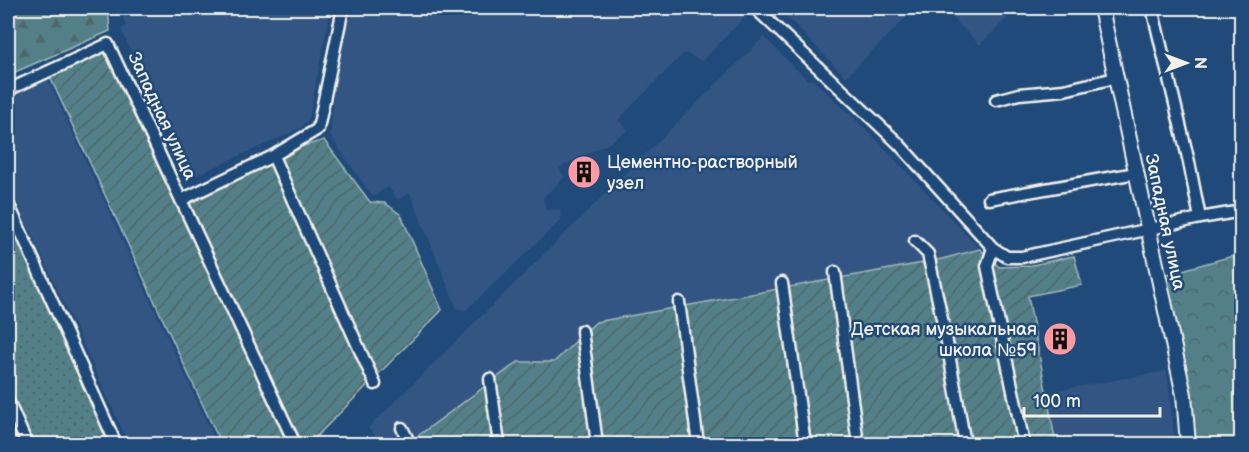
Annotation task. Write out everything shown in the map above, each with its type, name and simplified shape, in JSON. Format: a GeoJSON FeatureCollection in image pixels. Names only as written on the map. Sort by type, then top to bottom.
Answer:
{"type":"FeatureCollection","features":[{"type":"Feature","properties":{"kind":"street","name":"Западная улица"},"geometry":{"type":"LineString","coordinates":[[8,90],[108,44],[181,200],[273,156],[318,129],[343,8]]}},
{"type":"Feature","properties":{"kind":"street"},"geometry":{"type":"LineString","coordinates":[[755,8],[898,143],[993,248],[1007,257],[1022,257],[1242,211]]}},
{"type":"Feature","properties":{"kind":"street","name":"Западная улица"},"geometry":{"type":"LineString","coordinates":[[1101,8],[1184,395],[1188,444]]}},
{"type":"Feature","properties":{"kind":"street"},"geometry":{"type":"LineString","coordinates":[[1152,8],[1200,218]]}},
{"type":"Feature","properties":{"kind":"street"},"geometry":{"type":"LineString","coordinates":[[996,100],[1019,94],[1064,90],[1115,78]]}},
{"type":"Feature","properties":{"kind":"street"},"geometry":{"type":"LineString","coordinates":[[273,156],[375,384]]}},
{"type":"Feature","properties":{"kind":"street"},"geometry":{"type":"LineString","coordinates":[[989,199],[1136,173]]}},
{"type":"Feature","properties":{"kind":"street"},"geometry":{"type":"LineString","coordinates":[[181,200],[295,444]]}},
{"type":"Feature","properties":{"kind":"street"},"geometry":{"type":"LineString","coordinates":[[8,203],[116,444]]}},
{"type":"Feature","properties":{"kind":"street"},"geometry":{"type":"LineString","coordinates":[[915,242],[928,254],[964,444]]}},
{"type":"Feature","properties":{"kind":"street"},"geometry":{"type":"LineString","coordinates":[[993,248],[987,266],[1024,444]]}},
{"type":"Feature","properties":{"kind":"street"},"geometry":{"type":"LineString","coordinates":[[835,272],[858,444]]}},
{"type":"Feature","properties":{"kind":"street"},"geometry":{"type":"LineString","coordinates":[[782,283],[805,444]]}},
{"type":"Feature","properties":{"kind":"street"},"geometry":{"type":"LineString","coordinates":[[679,302],[698,444]]}},
{"type":"Feature","properties":{"kind":"street"},"geometry":{"type":"LineString","coordinates":[[582,331],[597,444]]}},
{"type":"Feature","properties":{"kind":"street"},"geometry":{"type":"LineString","coordinates":[[490,379],[499,444]]}},
{"type":"Feature","properties":{"kind":"street"},"geometry":{"type":"LineString","coordinates":[[8,401],[27,444]]}},
{"type":"Feature","properties":{"kind":"street"},"geometry":{"type":"LineString","coordinates":[[402,428],[410,444]]}},
{"type":"Feature","properties":{"kind":"shaded area"},"geometry":{"type":"Polygon","coordinates":[[[119,8],[331,8],[309,118],[301,128],[197,175],[187,171],[121,29],[126,26],[119,8]]]}},
{"type":"Feature","properties":{"kind":"shaded area"},"geometry":{"type":"Polygon","coordinates":[[[349,8],[740,8],[746,16],[702,61],[684,53],[618,120],[628,130],[611,142],[559,168],[565,177],[543,198],[546,210],[560,209],[561,220],[466,310],[457,309],[410,193],[398,200],[388,187],[373,197],[330,136],[335,80],[349,8]]]}},
{"type":"Feature","properties":{"kind":"shaded area"},"geometry":{"type":"Polygon","coordinates":[[[778,8],[916,8],[846,77],[778,8]]]}},
{"type":"Feature","properties":{"kind":"shaded area"},"geometry":{"type":"Polygon","coordinates":[[[942,8],[1017,8],[980,45],[942,8]]]}},
{"type":"Feature","properties":{"kind":"shaded area"},"geometry":{"type":"Polygon","coordinates":[[[764,37],[807,80],[812,79],[872,135],[980,249],[934,261],[596,322],[554,362],[518,363],[407,444],[386,444],[377,437],[368,428],[764,37]]]}},
{"type":"Feature","properties":{"kind":"shaded area"},"geometry":{"type":"Polygon","coordinates":[[[47,78],[217,444],[129,444],[8,183],[8,97],[47,78]]]}},
{"type":"Feature","properties":{"kind":"shaded area"},"geometry":{"type":"Polygon","coordinates":[[[1167,371],[1175,444],[1056,444],[1046,392],[1167,371]]]}},
{"type":"Feature","properties":{"kind":"green space"},"geometry":{"type":"Polygon","coordinates":[[[8,8],[108,8],[110,31],[8,75],[8,8]]]}},
{"type":"Feature","properties":{"kind":"green space"},"geometry":{"type":"Polygon","coordinates":[[[106,52],[178,207],[300,147],[324,140],[370,202],[385,203],[401,215],[442,310],[309,444],[221,444],[50,77],[106,52]]]}},
{"type":"Feature","properties":{"kind":"green space"},"geometry":{"type":"Polygon","coordinates":[[[8,214],[111,444],[32,444],[8,388],[8,214]]]}},
{"type":"Feature","properties":{"kind":"green space"},"geometry":{"type":"Polygon","coordinates":[[[980,249],[999,267],[1028,266],[1074,256],[1082,285],[1028,296],[1056,444],[407,444],[518,362],[554,362],[596,322],[934,261],[980,249]]]}},
{"type":"Feature","properties":{"kind":"green space"},"geometry":{"type":"Polygon","coordinates":[[[1236,255],[1241,258],[1241,444],[1194,444],[1191,397],[1164,275],[1236,255]]]}},
{"type":"Feature","properties":{"kind":"green space"},"geometry":{"type":"Polygon","coordinates":[[[8,411],[22,444],[8,444],[8,411]]]}},
{"type":"Feature","properties":{"kind":"place","name":"Цементно-растворный узел"},"geometry":{"type":"Point","coordinates":[584,172]}},
{"type":"Feature","properties":{"kind":"place","name":"Детская музыкальная школа №59"},"geometry":{"type":"Point","coordinates":[1060,339]}}]}
